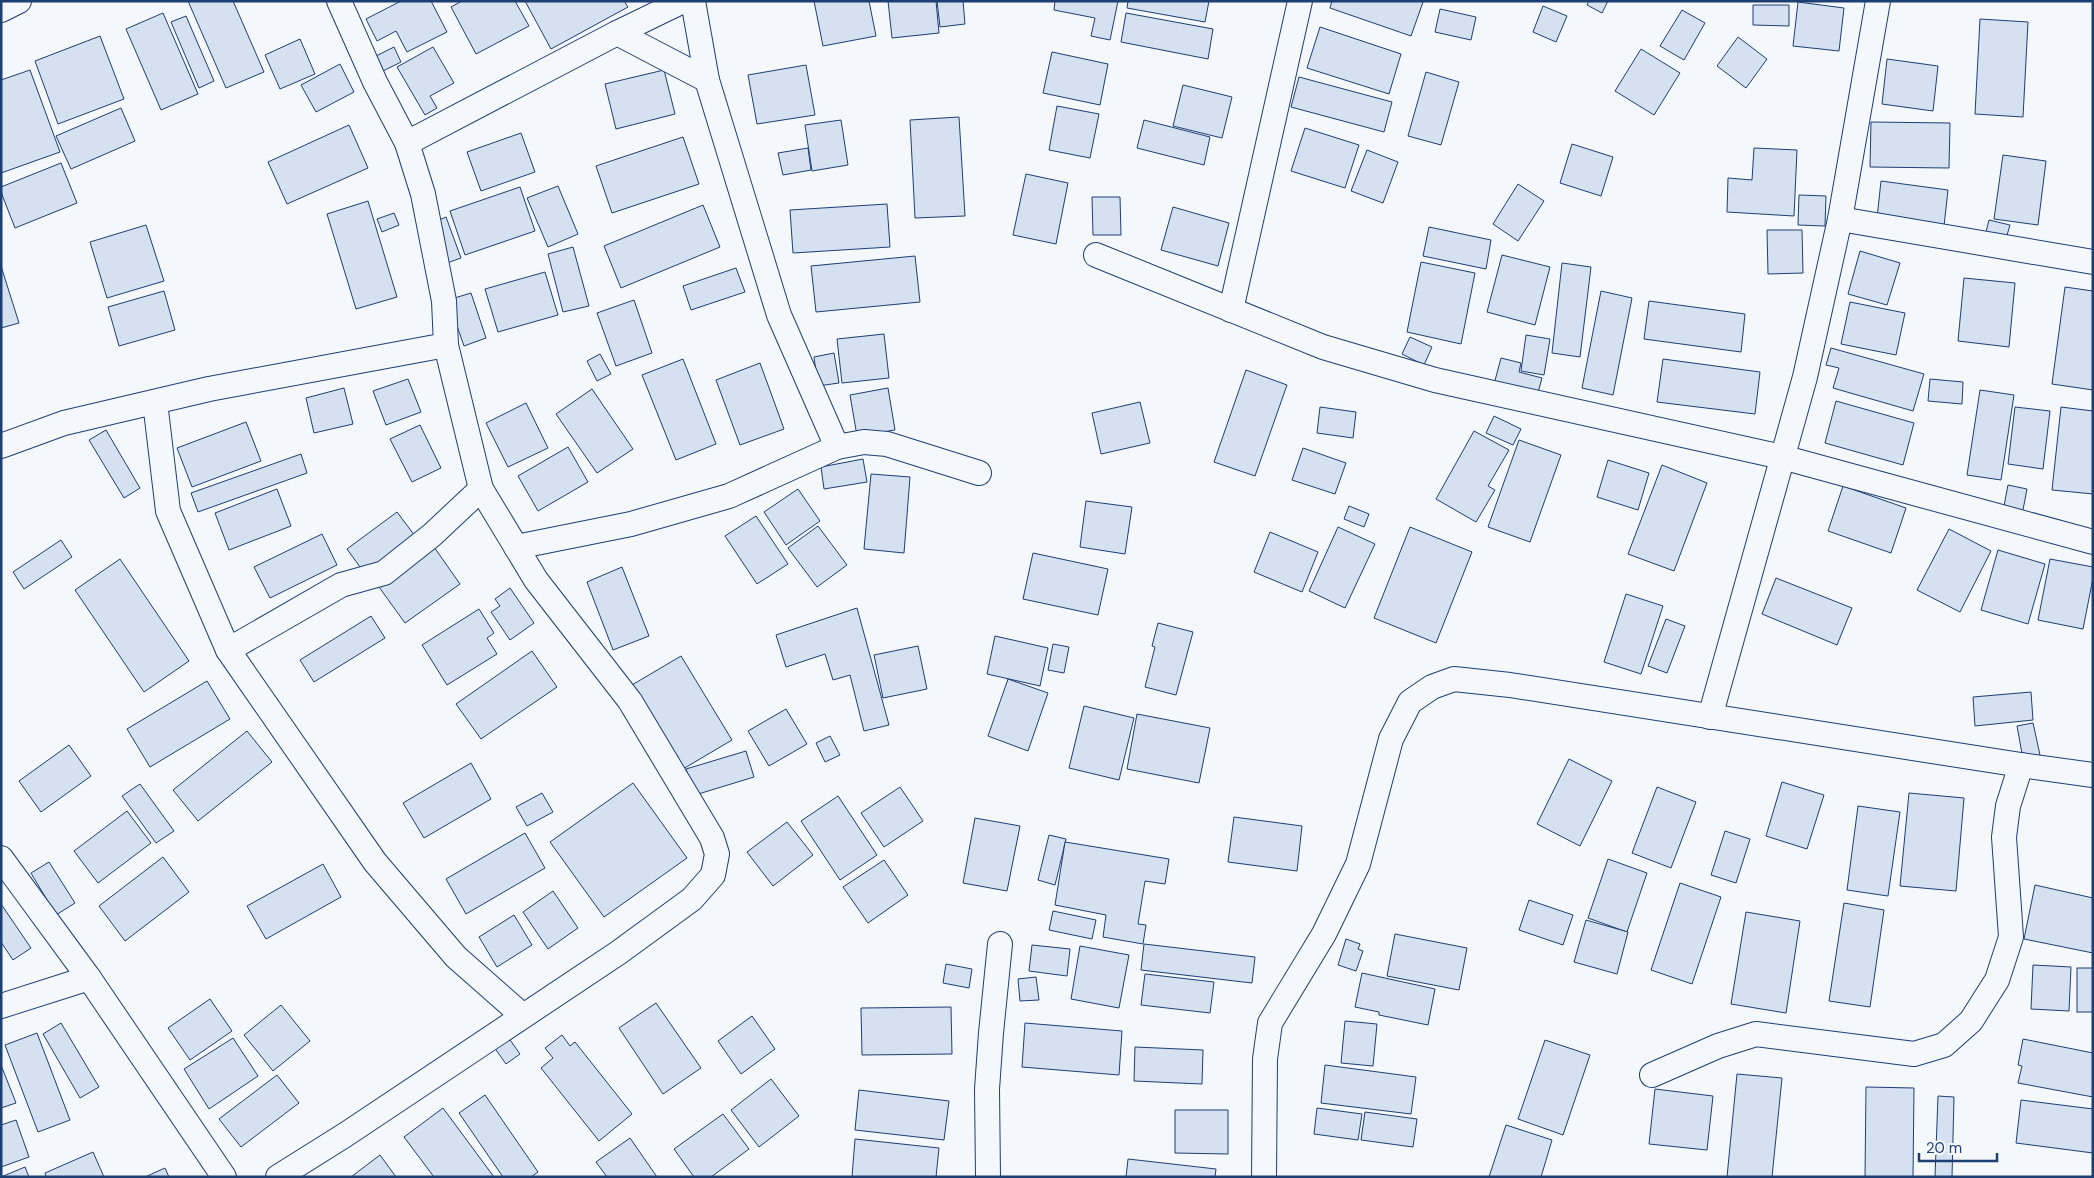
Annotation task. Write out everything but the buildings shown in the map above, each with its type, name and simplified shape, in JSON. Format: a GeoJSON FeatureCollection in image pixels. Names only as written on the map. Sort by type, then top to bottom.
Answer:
{"type":"FeatureCollection","features":[{"type":"Feature","properties":{"kind":"street"},"geometry":{"type":"LineString","coordinates":[[1,10],[19,1]]}},
{"type":"Feature","properties":{"kind":"street"},"geometry":{"type":"LineString","coordinates":[[278,1177],[345,1135],[618,953],[692,899],[713,875],[717,854],[712,838],[630,701],[536,580],[480,489],[446,345],[444,301],[423,194],[407,143],[375,82],[339,1]]}},
{"type":"Feature","properties":{"kind":"street"},"geometry":{"type":"LineString","coordinates":[[407,143],[682,1]]}},
{"type":"Feature","properties":{"kind":"street"},"geometry":{"type":"LineString","coordinates":[[692,1],[707,80],[779,315],[837,446]]}},
{"type":"Feature","properties":{"kind":"street"},"geometry":{"type":"LineString","coordinates":[[1231,310],[1300,1]]}},
{"type":"Feature","properties":{"kind":"street"},"geometry":{"type":"LineString","coordinates":[[1710,717],[1805,377],[1840,219],[1878,1]]}},
{"type":"Feature","properties":{"kind":"street"},"geometry":{"type":"LineString","coordinates":[[617,33],[707,80]]}},
{"type":"Feature","properties":{"kind":"street"},"geometry":{"type":"LineString","coordinates":[[1840,219],[2093,262]]}},
{"type":"Feature","properties":{"kind":"street"},"geometry":{"type":"LineString","coordinates":[[1096,255],[1322,348],[1435,380],[1782,458],[2093,542]]}},
{"type":"Feature","properties":{"kind":"street"},"geometry":{"type":"LineString","coordinates":[[1,446],[64,423],[155,402],[446,345]]}},
{"type":"Feature","properties":{"kind":"street"},"geometry":{"type":"LineString","coordinates":[[155,402],[168,511],[228,650],[375,862],[456,957],[523,1016]]}},
{"type":"Feature","properties":{"kind":"street"},"geometry":{"type":"LineString","coordinates":[[516,547],[631,524],[729,496],[837,446],[864,442],[886,444],[979,473]]}},
{"type":"Feature","properties":{"kind":"street"},"geometry":{"type":"LineString","coordinates":[[228,650],[341,585],[384,573],[432,535],[480,489]]}},
{"type":"Feature","properties":{"kind":"street"},"geometry":{"type":"LineString","coordinates":[[1264,1177],[1265,1059],[1270,1023],[1324,934],[1358,864],[1391,739],[1410,702],[1432,687],[1454,679],[1510,685],[2021,765],[2093,774]]}},
{"type":"Feature","properties":{"kind":"street"},"geometry":{"type":"LineString","coordinates":[[1652,1075],[1718,1046],[1756,1034],[1914,1054],[1944,1045],[1971,1022],[1997,980],[2011,938],[2004,836],[2008,806],[2021,765]]}},
{"type":"Feature","properties":{"kind":"street"},"geometry":{"type":"LineString","coordinates":[[1,858],[89,978],[224,1177]]}},
{"type":"Feature","properties":{"kind":"street"},"geometry":{"type":"LineString","coordinates":[[988,1177],[988,1090],[991,1033],[1000,944]]}},
{"type":"Feature","properties":{"kind":"street"},"geometry":{"type":"LineString","coordinates":[[1,1006],[89,978]]}}]}
